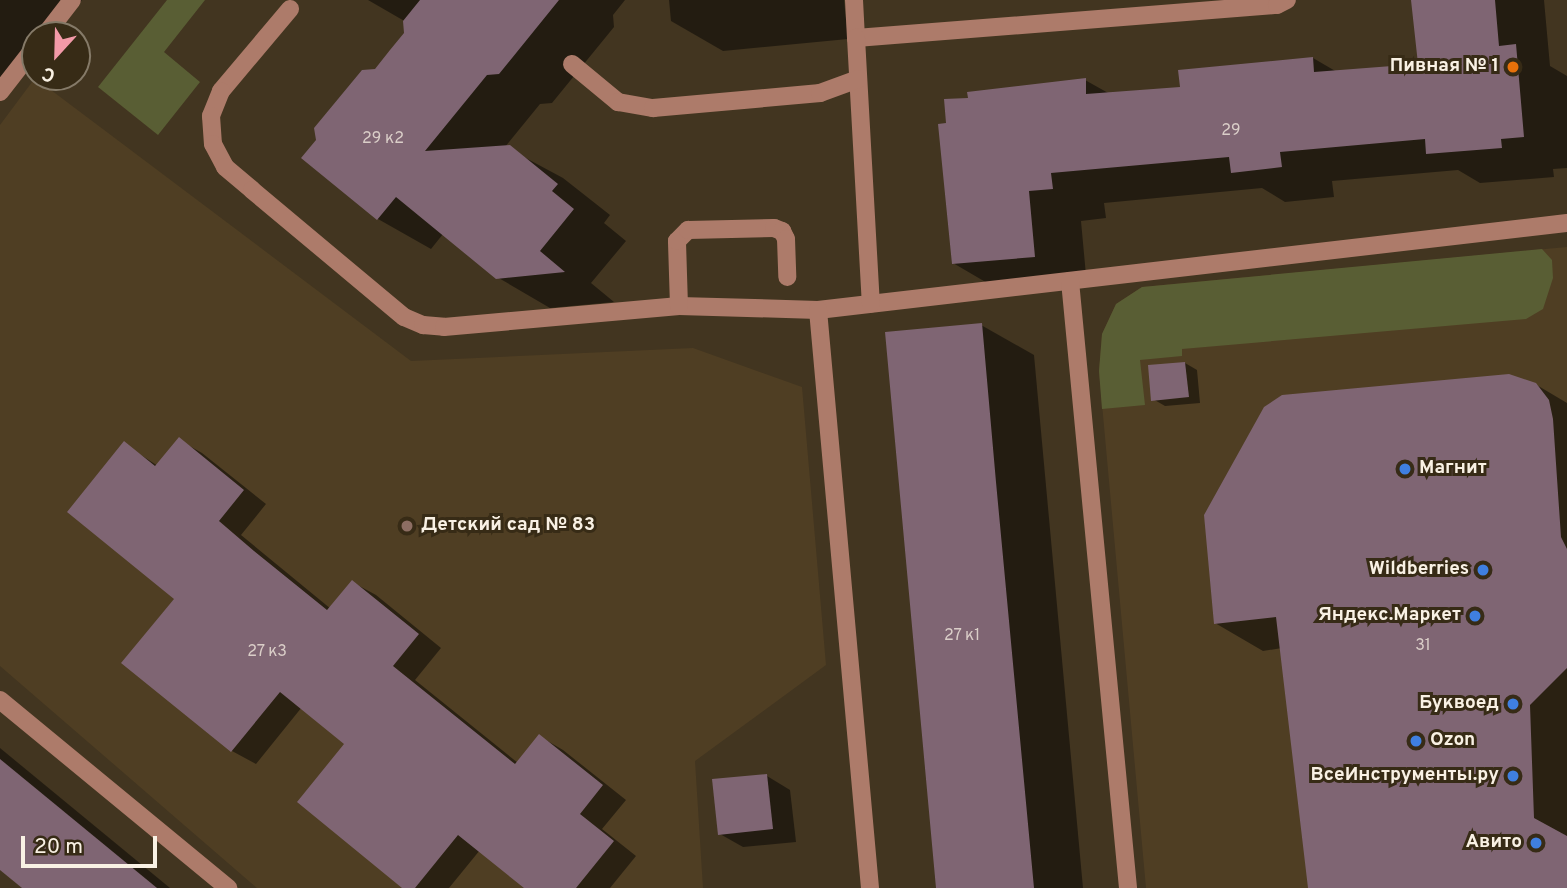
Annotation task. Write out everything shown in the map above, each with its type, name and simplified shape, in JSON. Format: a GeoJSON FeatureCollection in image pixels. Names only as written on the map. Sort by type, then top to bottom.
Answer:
{"type":"FeatureCollection","features":[{"type":"Feature","properties":{"kind":"lane"},"geometry":{"type":"LineString","coordinates":[[56,21],[72,0]]}},
{"type":"Feature","properties":{"kind":"lane"},"geometry":{"type":"LineString","coordinates":[[854,0],[871,304]]}},
{"type":"Feature","properties":{"kind":"lane"},"geometry":{"type":"LineString","coordinates":[[856,38],[1277,5],[1287,0]]}},
{"type":"Feature","properties":{"kind":"lane"},"geometry":{"type":"LineString","coordinates":[[290,9],[221,91],[211,116],[213,144],[225,167],[404,317],[423,325],[444,327],[679,306],[818,310],[1567,223]]}},
{"type":"Feature","properties":{"kind":"lane"},"geometry":{"type":"LineString","coordinates":[[572,64],[618,102],[653,108],[820,93],[858,79]]}},
{"type":"Feature","properties":{"kind":"lane"},"geometry":{"type":"LineString","coordinates":[[0,92],[21,65]]}},
{"type":"Feature","properties":{"kind":"lane"},"geometry":{"type":"LineString","coordinates":[[679,306],[677,241],[688,230],[774,228],[782,231],[786,239],[787,277]]}},
{"type":"Feature","properties":{"kind":"lane"},"geometry":{"type":"LineString","coordinates":[[1070,281],[1128,888]]}},
{"type":"Feature","properties":{"kind":"lane"},"geometry":{"type":"LineString","coordinates":[[818,310],[870,888]]}},
{"type":"Feature","properties":{"kind":"lane"},"geometry":{"type":"LineString","coordinates":[[0,700],[228,888]]}},
{"type":"Feature","properties":{"kind":"shaded area","name":"Детский сад № 83"},"geometry":{"type":"Polygon","coordinates":[[[25,91],[52,91],[411,361],[693,348],[802,387],[826,665],[695,761],[703,888],[257,888],[0,666],[0,125],[25,91]]]}},
{"type":"Feature","properties":{"kind":"shaded area"},"geometry":{"type":"Polygon","coordinates":[[[1567,247],[1567,888],[1146,888],[1099,371],[1102,334],[1116,304],[1142,287],[1567,247]]]}},
{"type":"Feature","properties":{"kind":"green space"},"geometry":{"type":"Polygon","coordinates":[[[167,0],[205,0],[164,52],[200,82],[158,135],[98,87],[167,0]]]}},
{"type":"Feature","properties":{"kind":"green space"},"geometry":{"type":"Polygon","coordinates":[[[1542,249],[1552,260],[1553,278],[1543,309],[1526,319],[1182,349],[1182,356],[1140,360],[1145,405],[1102,409],[1099,371],[1102,334],[1116,304],[1142,287],[1542,249]]]}},
{"type":"Feature","properties":{"kind":"building"},"geometry":{"type":"Polygon","coordinates":[[[420,0],[559,0],[499,74],[487,75],[425,151],[510,145],[558,184],[552,191],[574,209],[540,251],[565,272],[496,279],[396,197],[377,220],[301,158],[316,140],[314,128],[362,70],[375,69],[404,33],[403,21],[420,0]]]}},
{"type":"Feature","properties":{"kind":"building"},"geometry":{"type":"Polygon","coordinates":[[[1411,0],[1495,0],[1499,46],[1516,44],[1524,137],[1501,139],[1502,148],[1426,154],[1425,139],[1280,152],[1282,167],[1231,173],[1229,157],[1051,173],[1053,189],[1029,191],[1035,257],[952,264],[938,124],[946,123],[944,99],[968,98],[967,92],[1086,78],[1086,94],[1180,87],[1178,70],[1313,57],[1314,72],[1418,64],[1411,0]]]}},
{"type":"Feature","properties":{"kind":"building"},"geometry":{"type":"Polygon","coordinates":[[[982,323],[1034,888],[936,888],[885,332],[982,323]]]}},
{"type":"Feature","properties":{"kind":"building"},"geometry":{"type":"Polygon","coordinates":[[[1185,362],[1189,397],[1151,401],[1148,365],[1185,362]]]}},
{"type":"Feature","properties":{"kind":"building"},"geometry":{"type":"Polygon","coordinates":[[[1509,374],[1536,383],[1549,400],[1553,419],[1561,537],[1567,549],[1567,668],[1530,705],[1534,818],[1567,836],[1567,888],[1308,888],[1276,617],[1214,624],[1204,515],[1264,407],[1282,395],[1509,374]]]}},
{"type":"Feature","properties":{"kind":"building"},"geometry":{"type":"Polygon","coordinates":[[[179,437],[244,490],[219,521],[254,551],[327,610],[352,580],[419,634],[393,666],[515,764],[539,734],[603,785],[580,814],[614,841],[576,888],[524,888],[458,835],[415,888],[402,888],[297,802],[344,744],[280,692],[231,752],[121,663],[174,599],[67,512],[124,441],[155,466],[179,437]]]}},
{"type":"Feature","properties":{"kind":"building"},"geometry":{"type":"Polygon","coordinates":[[[0,759],[157,888],[22,888],[0,870],[0,759]]]}},
{"type":"Feature","properties":{"kind":"building"},"geometry":{"type":"Polygon","coordinates":[[[767,774],[773,829],[718,835],[712,779],[767,774]]]}},
{"type":"Feature","properties":{"kind":"place","name":"Пивная № 1"},"geometry":{"type":"Point","coordinates":[1513,67]}},
{"type":"Feature","properties":{"kind":"place","name":"Магнит"},"geometry":{"type":"Point","coordinates":[1405,469]}},
{"type":"Feature","properties":{"kind":"place","name":"Детский сад № 83"},"geometry":{"type":"Point","coordinates":[407,526]}},
{"type":"Feature","properties":{"kind":"place","name":"Wildberries"},"geometry":{"type":"Point","coordinates":[1483,570]}},
{"type":"Feature","properties":{"kind":"place","name":"Яндекс.Маркет"},"geometry":{"type":"Point","coordinates":[1475,616]}},
{"type":"Feature","properties":{"kind":"place","name":"Буквоед"},"geometry":{"type":"Point","coordinates":[1513,704]}},
{"type":"Feature","properties":{"kind":"place","name":"Ozon"},"geometry":{"type":"Point","coordinates":[1416,741]}},
{"type":"Feature","properties":{"kind":"place","name":"ВсеИнструменты.ру"},"geometry":{"type":"Point","coordinates":[1513,776]}},
{"type":"Feature","properties":{"kind":"place","name":"Авито"},"geometry":{"type":"Point","coordinates":[1536,843]}}]}
